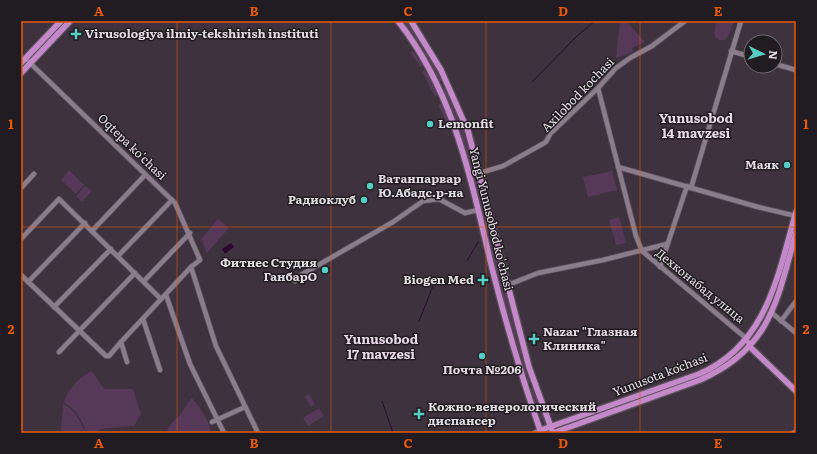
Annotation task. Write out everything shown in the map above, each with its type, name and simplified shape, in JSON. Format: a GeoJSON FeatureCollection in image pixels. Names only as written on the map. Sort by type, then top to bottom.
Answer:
{"type":"FeatureCollection","features":[{"type":"Feature","properties":{"kind":"main road"},"geometry":{"type":"LineString","coordinates":[[21,73],[25,62],[61,21]]}},
{"type":"Feature","properties":{"kind":"main road"},"geometry":{"type":"LineString","coordinates":[[25,62],[70,21]]}},
{"type":"Feature","properties":{"kind":"main road","name":"Yangi Yunusobod ko'chasi"},"geometry":{"type":"LineString","coordinates":[[398,21],[419,51],[438,86],[458,134],[510,339],[524,385],[541,432]]}},
{"type":"Feature","properties":{"kind":"main road","name":"Yangi Yunusobod ko'chasi"},"geometry":{"type":"LineString","coordinates":[[411,21],[429,48],[447,81],[465,123],[480,173],[534,382],[552,431]]}},
{"type":"Feature","properties":{"kind":"main road"},"geometry":{"type":"LineString","coordinates":[[438,86],[447,81]]}},
{"type":"Feature","properties":{"kind":"main road","name":"Yunusota koʻchasi"},"geometry":{"type":"LineString","coordinates":[[552,431],[706,370],[724,360],[742,344],[759,322],[768,304],[796,214]]}},
{"type":"Feature","properties":{"kind":"main road","name":"Yunusota koʻchasi"},"geometry":{"type":"LineString","coordinates":[[541,432],[552,431],[705,378],[735,360],[750,347],[772,313],[796,233]]}},
{"type":"Feature","properties":{"kind":"main road"},"geometry":{"type":"LineString","coordinates":[[485,238],[496,235]]}},
{"type":"Feature","properties":{"kind":"main road","name":"Дехконабад улица"},"geometry":{"type":"LineString","coordinates":[[747,339],[750,347]]}},
{"type":"Feature","properties":{"kind":"main road"},"geometry":{"type":"LineString","coordinates":[[742,344],[750,347],[796,391]]}},
{"type":"Feature","properties":{"kind":"main road"},"geometry":{"type":"LineString","coordinates":[[524,385],[532,386],[534,382]]}},
{"type":"Feature","properties":{"kind":"street","name":"Axilobod kochasi"},"geometry":{"type":"LineString","coordinates":[[480,173],[503,166],[546,142],[550,134],[598,88],[616,68],[630,58],[652,46],[685,21]]}},
{"type":"Feature","properties":{"kind":"street"},"geometry":{"type":"LineString","coordinates":[[660,267],[667,244],[689,187],[741,21]]}},
{"type":"Feature","properties":{"kind":"street"},"geometry":{"type":"LineString","coordinates":[[731,51],[743,55]]}},
{"type":"Feature","properties":{"kind":"street","name":"Oqtepa ko'chasi"},"geometry":{"type":"LineString","coordinates":[[25,62],[172,200],[190,233],[200,260],[190,267]]}},
{"type":"Feature","properties":{"kind":"street"},"geometry":{"type":"LineString","coordinates":[[783,66],[796,70]]}},
{"type":"Feature","properties":{"kind":"street"},"geometry":{"type":"LineString","coordinates":[[598,88],[636,236],[647,250]]}},
{"type":"Feature","properties":{"kind":"street"},"geometry":{"type":"LineString","coordinates":[[618,167],[689,187],[796,214]]}},
{"type":"Feature","properties":{"kind":"street"},"geometry":{"type":"LineString","coordinates":[[21,188],[34,174]]}},
{"type":"Feature","properties":{"kind":"street"},"geometry":{"type":"LineString","coordinates":[[92,231],[145,175]]}},
{"type":"Feature","properties":{"kind":"street"},"geometry":{"type":"LineString","coordinates":[[21,239],[59,199],[144,281],[161,300]]}},
{"type":"Feature","properties":{"kind":"street"},"geometry":{"type":"LineString","coordinates":[[295,281],[301,275],[393,222],[423,201],[439,199],[465,213],[478,210]]}},
{"type":"Feature","properties":{"kind":"street"},"geometry":{"type":"LineString","coordinates":[[118,256],[172,200]]}},
{"type":"Feature","properties":{"kind":"street"},"geometry":{"type":"LineString","coordinates":[[28,282],[85,223]]}},
{"type":"Feature","properties":{"kind":"street"},"geometry":{"type":"LineString","coordinates":[[144,281],[190,233]]}},
{"type":"Feature","properties":{"kind":"street"},"geometry":{"type":"LineString","coordinates":[[639,241],[642,251],[667,244]]}},
{"type":"Feature","properties":{"kind":"street"},"geometry":{"type":"LineString","coordinates":[[54,307],[110,249]]}},
{"type":"Feature","properties":{"kind":"street","name":"Дехконабад улица"},"geometry":{"type":"LineString","coordinates":[[508,285],[538,273],[642,251],[747,339]]}},
{"type":"Feature","properties":{"kind":"street"},"geometry":{"type":"LineString","coordinates":[[21,275],[106,356],[109,356],[190,267]]}},
{"type":"Feature","properties":{"kind":"street"},"geometry":{"type":"LineString","coordinates":[[190,267],[216,346],[258,433]]}},
{"type":"Feature","properties":{"kind":"street"},"geometry":{"type":"LineString","coordinates":[[59,352],[135,273]]}},
{"type":"Feature","properties":{"kind":"street"},"geometry":{"type":"LineString","coordinates":[[166,295],[190,364],[224,433]]}},
{"type":"Feature","properties":{"kind":"street"},"geometry":{"type":"LineString","coordinates":[[781,321],[796,301]]}},
{"type":"Feature","properties":{"kind":"street"},"geometry":{"type":"LineString","coordinates":[[772,313],[796,333]]}},
{"type":"Feature","properties":{"kind":"street"},"geometry":{"type":"LineString","coordinates":[[143,319],[160,370]]}},
{"type":"Feature","properties":{"kind":"street"},"geometry":{"type":"LineString","coordinates":[[121,342],[128,362]]}},
{"type":"Feature","properties":{"kind":"street"},"geometry":{"type":"LineString","coordinates":[[212,422],[245,407]]}},
{"type":"Feature","properties":{"kind":"street","name":"Yunusota koʻchasi"},"geometry":{"type":"LineString","coordinates":[[534,433],[541,432]]}},
{"type":"Feature","properties":{"kind":"shaded area"},"geometry":{"type":"Polygon","coordinates":[[[401,21],[407,21],[411,26],[442,79],[441,81],[439,80],[424,54],[401,21]]]}},
{"type":"Feature","properties":{"kind":"shaded area"},"geometry":{"type":"Polygon","coordinates":[[[620,21],[626,21],[645,42],[632,48],[633,52],[616,58],[620,21]]]}},
{"type":"Feature","properties":{"kind":"shaded area"},"geometry":{"type":"Polygon","coordinates":[[[717,21],[734,21],[729,35],[725,40],[719,40],[715,37],[714,31],[717,21]]]}},
{"type":"Feature","properties":{"kind":"shaded area"},"geometry":{"type":"Polygon","coordinates":[[[413,51],[423,65],[420,67],[410,52],[413,51]]]}},
{"type":"Feature","properties":{"kind":"shaded area"},"geometry":{"type":"Polygon","coordinates":[[[425,70],[438,95],[435,97],[422,71],[425,70]]]}},
{"type":"Feature","properties":{"kind":"shaded area"},"geometry":{"type":"Polygon","coordinates":[[[444,86],[453,103],[466,139],[491,232],[489,234],[487,233],[463,142],[443,89],[444,86]]]}},
{"type":"Feature","properties":{"kind":"shaded area"},"geometry":{"type":"Polygon","coordinates":[[[442,103],[451,127],[449,128],[438,105],[442,103]]]}},
{"type":"Feature","properties":{"kind":"shaded area"},"geometry":{"type":"Polygon","coordinates":[[[69,170],[84,185],[76,194],[61,180],[69,170]]]}},
{"type":"Feature","properties":{"kind":"shaded area"},"geometry":{"type":"Polygon","coordinates":[[[612,171],[617,190],[588,197],[583,177],[612,171]]]}},
{"type":"Feature","properties":{"kind":"shaded area"},"geometry":{"type":"Polygon","coordinates":[[[85,186],[92,191],[82,202],[76,196],[85,186]]]}},
{"type":"Feature","properties":{"kind":"shaded area"},"geometry":{"type":"Polygon","coordinates":[[[619,217],[626,243],[616,245],[609,220],[619,217]]]}},
{"type":"Feature","properties":{"kind":"shaded area"},"geometry":{"type":"Polygon","coordinates":[[[218,219],[229,228],[207,253],[201,239],[218,219]]]}},
{"type":"Feature","properties":{"kind":"shaded area"},"geometry":{"type":"Polygon","coordinates":[[[490,239],[493,241],[520,346],[531,382],[529,384],[515,348],[489,241],[490,239]]]}},
{"type":"Feature","properties":{"kind":"shaded area"},"geometry":{"type":"Polygon","coordinates":[[[231,243],[234,247],[225,254],[222,249],[231,243]]]}},
{"type":"Feature","properties":{"kind":"shaded area"},"geometry":{"type":"Polygon","coordinates":[[[92,371],[104,389],[133,389],[141,414],[134,426],[99,429],[99,433],[87,433],[81,419],[75,411],[63,403],[74,384],[92,371]]]}},
{"type":"Feature","properties":{"kind":"shaded area"},"geometry":{"type":"Polygon","coordinates":[[[533,387],[547,425],[545,426],[529,389],[533,387]]]}},
{"type":"Feature","properties":{"kind":"shaded area"},"geometry":{"type":"Polygon","coordinates":[[[309,394],[315,404],[311,407],[305,397],[309,394]]]}},
{"type":"Feature","properties":{"kind":"shaded area"},"geometry":{"type":"Polygon","coordinates":[[[192,398],[206,419],[211,433],[166,433],[171,424],[180,415],[192,398]]]}},
{"type":"Feature","properties":{"kind":"shaded area"},"geometry":{"type":"Polygon","coordinates":[[[63,404],[74,412],[86,433],[63,433],[61,429],[63,404]]]}},
{"type":"Feature","properties":{"kind":"shaded area"},"geometry":{"type":"Polygon","coordinates":[[[319,408],[324,416],[308,426],[303,418],[319,408]]]}},
{"type":"Feature","properties":{"kind":"waterway"},"geometry":{"type":"LineString","coordinates":[[532,82],[578,35],[595,21]]}},
{"type":"Feature","properties":{"kind":"waterway"},"geometry":{"type":"LineString","coordinates":[[467,261],[478,242]]}},
{"type":"Feature","properties":{"kind":"waterway"},"geometry":{"type":"LineString","coordinates":[[419,321],[433,286]]}},
{"type":"Feature","properties":{"kind":"waterway"},"geometry":{"type":"LineString","coordinates":[[382,401],[393,433]]}},
{"type":"Feature","properties":{"kind":"place","name":"Virusologiya ilmiy-tekshirish instituti"},"geometry":{"type":"Point","coordinates":[76,34]}},
{"type":"Feature","properties":{"kind":"place","name":"Lemonfit"},"geometry":{"type":"Point","coordinates":[430,124]}},
{"type":"Feature","properties":{"kind":"place","name":"Маяк"},"geometry":{"type":"Point","coordinates":[787,165]}},
{"type":"Feature","properties":{"kind":"place","name":"Ватанпарвар Ю.Абадс.р-на"},"geometry":{"type":"Point","coordinates":[370,186]}},
{"type":"Feature","properties":{"kind":"place","name":"Радиоклуб"},"geometry":{"type":"Point","coordinates":[364,200]}},
{"type":"Feature","properties":{"kind":"place","name":"Фитнес Студия ГанбарО"},"geometry":{"type":"Point","coordinates":[325,270]}},
{"type":"Feature","properties":{"kind":"place","name":"Biogen Med"},"geometry":{"type":"Point","coordinates":[483,280]}},
{"type":"Feature","properties":{"kind":"place","name":"Nazar \"Глазная Клиника\""},"geometry":{"type":"Point","coordinates":[534,339]}},
{"type":"Feature","properties":{"kind":"place","name":"Почта №206"},"geometry":{"type":"Point","coordinates":[482,356]}},
{"type":"Feature","properties":{"kind":"place","name":"Кожно-венерологический диспансер"},"geometry":{"type":"Point","coordinates":[419,414]}},
{"type":"Feature","properties":{"kind":"district","name":"Yunusobod 14 mavzesi"},"geometry":{"type":"Point","coordinates":[696,126]}},
{"type":"Feature","properties":{"kind":"district","name":"Yunusobod 17 mavzesi"},"geometry":{"type":"Point","coordinates":[381,346]}}]}
